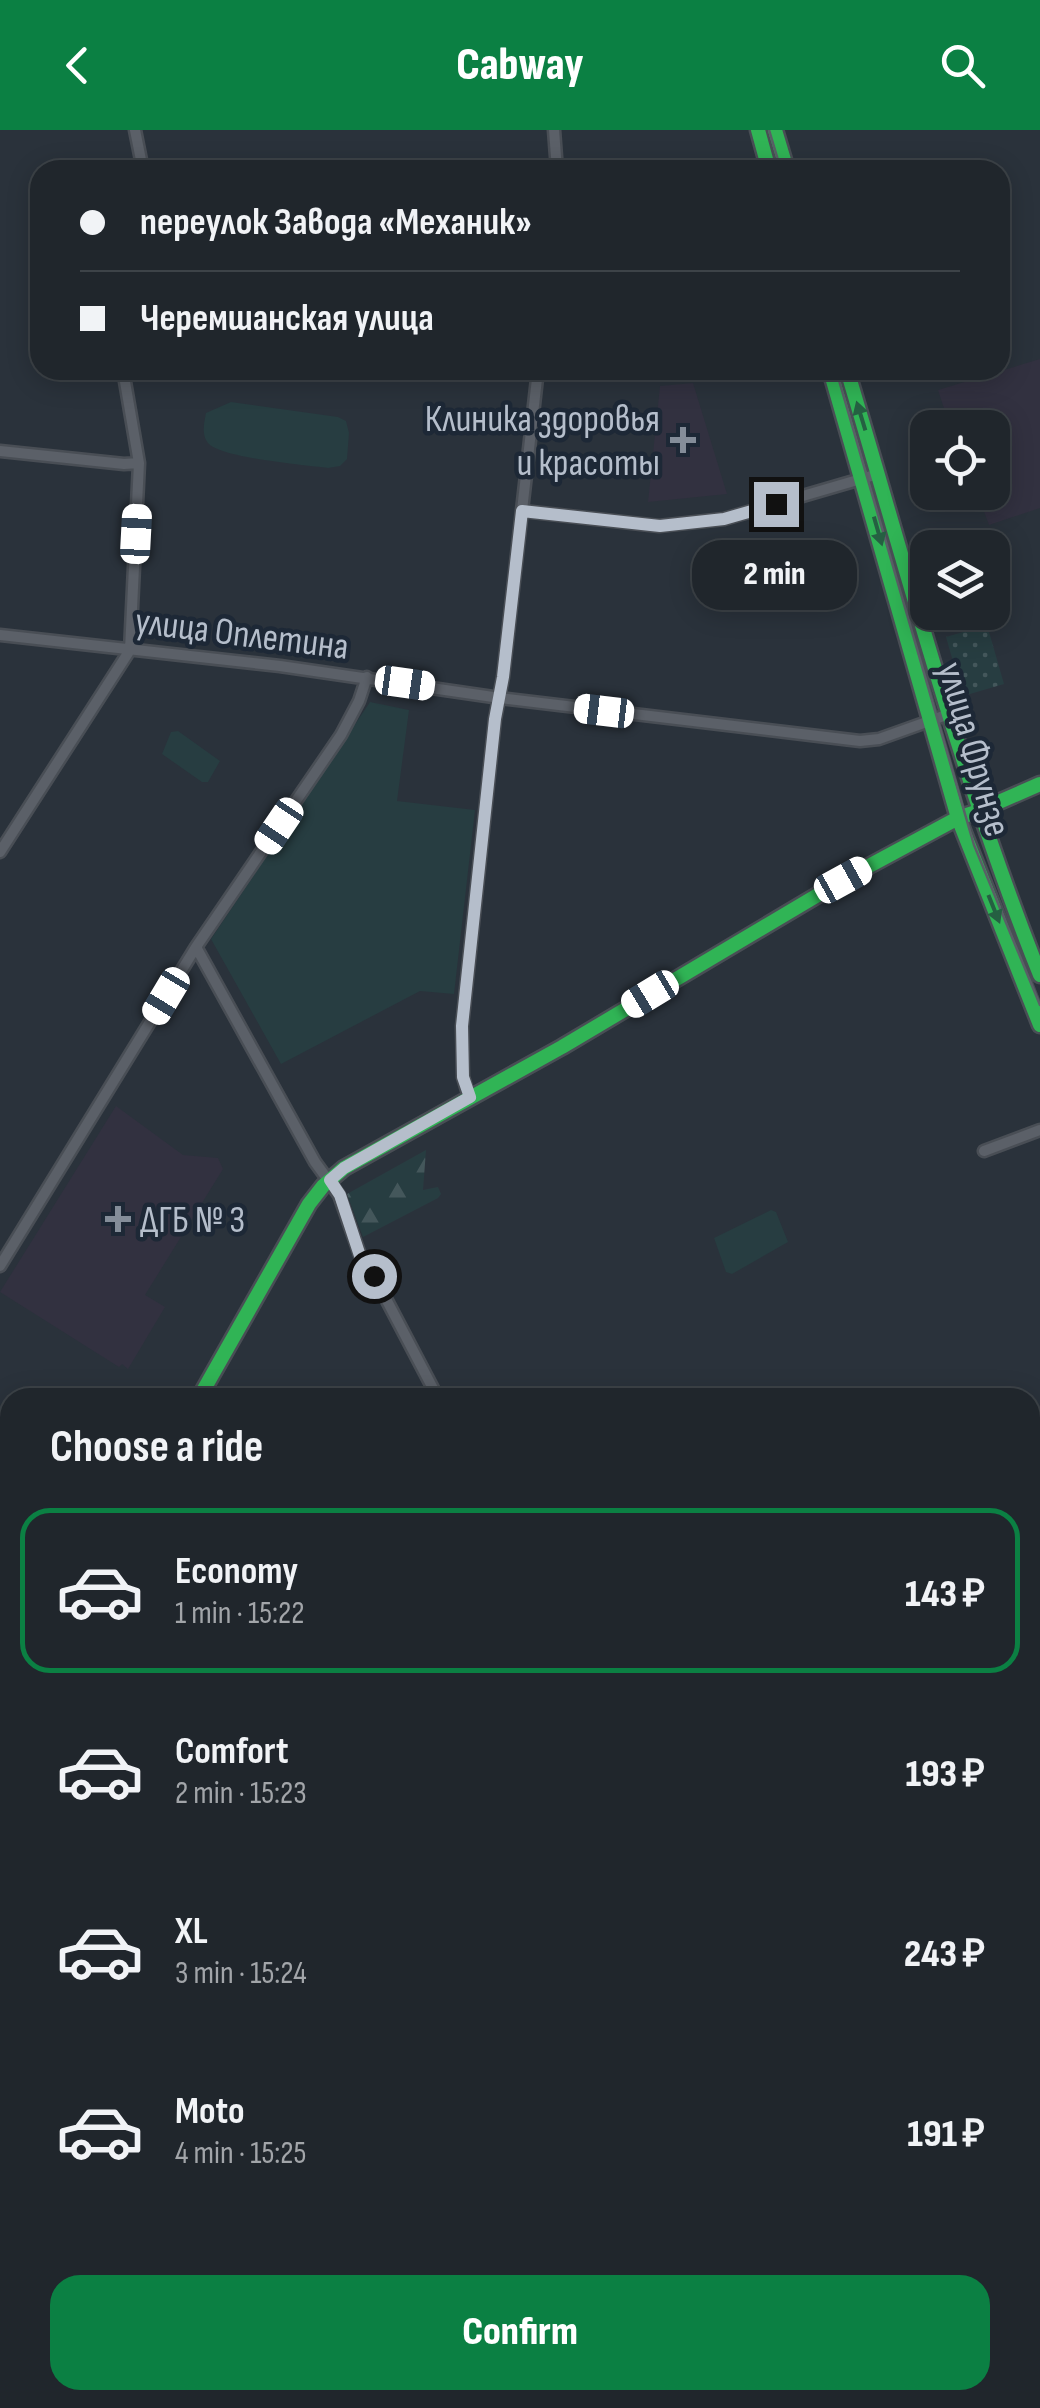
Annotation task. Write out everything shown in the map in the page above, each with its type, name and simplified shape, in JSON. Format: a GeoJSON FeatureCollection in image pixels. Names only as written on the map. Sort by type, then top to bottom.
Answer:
{"type":"FeatureCollection","features":[{"type":"Feature","properties":{"kind":"main road"},"geometry":{"type":"LineString","coordinates":[[758,130],[766,160]]}},
{"type":"Feature","properties":{"kind":"main road"},"geometry":{"type":"LineString","coordinates":[[775,130],[783,160]]}},
{"type":"Feature","properties":{"kind":"main road","name":"улица Фрунзе"},"geometry":{"type":"LineString","coordinates":[[834,380],[949,714],[976,812],[1040,975]]}},
{"type":"Feature","properties":{"kind":"main road","name":"улица Фрунзе"},"geometry":{"type":"LineString","coordinates":[[849,380],[958,818],[1040,1026]]}},
{"type":"Feature","properties":{"kind":"main road"},"geometry":{"type":"LineString","coordinates":[[205,1388],[309,1204],[344,1168],[562,1047],[843,880],[958,818],[1040,784]]}},
{"type":"Feature","properties":{"kind":"street"},"geometry":{"type":"LineString","coordinates":[[135,130],[140,160]]}},
{"type":"Feature","properties":{"kind":"street"},"geometry":{"type":"LineString","coordinates":[[554,130],[556,160]]}},
{"type":"Feature","properties":{"kind":"street"},"geometry":{"type":"LineString","coordinates":[[0,852],[130,650],[139,463],[125,380]]}},
{"type":"Feature","properties":{"kind":"street"},"geometry":{"type":"LineString","coordinates":[[470,1097],[463,1077],[462,1026],[537,380]]}},
{"type":"Feature","properties":{"kind":"street"},"geometry":{"type":"LineString","coordinates":[[0,451],[139,463]]}},
{"type":"Feature","properties":{"kind":"street"},"geometry":{"type":"LineString","coordinates":[[522,511],[660,526],[724,519],[870,476]]}},
{"type":"Feature","properties":{"kind":"street","name":"улица Оплетина"},"geometry":{"type":"LineString","coordinates":[[0,634],[860,741],[879,740],[949,714]]}},
{"type":"Feature","properties":{"kind":"street"},"geometry":{"type":"LineString","coordinates":[[0,1266],[196,947],[341,735],[367,678]]}},
{"type":"Feature","properties":{"kind":"street"},"geometry":{"type":"LineString","coordinates":[[196,947],[316,1162],[340,1195],[366,1272],[374,1276],[433,1388]]}},
{"type":"Feature","properties":{"kind":"street"},"geometry":{"type":"LineString","coordinates":[[984,1151],[1040,1130]]}},
{"type":"Feature","properties":{"kind":"shaded area"},"geometry":{"type":"Polygon","coordinates":[[[1040,359],[1040,508],[989,525],[983,510],[1010,510],[1010,410],[944,410],[938,390],[971,380],[1010,380],[1010,368],[1040,359]]]}},
{"type":"Feature","properties":{"kind":"shaded area","name":"Клиника здоровья и красоты"},"geometry":{"type":"Polygon","coordinates":[[[693,383],[727,494],[648,502],[660,386],[693,383]]]}},
{"type":"Feature","properties":{"kind":"shaded area","name":"ДГБ № 3"},"geometry":{"type":"Polygon","coordinates":[[[116,1106],[183,1155],[218,1158],[223,1169],[145,1295],[165,1307],[128,1369],[0,1292],[116,1106]]]}},
{"type":"Feature","properties":{"kind":"green space"},"geometry":{"type":"Polygon","coordinates":[[[231,402],[338,417],[346,421],[349,433],[347,459],[340,466],[328,468],[217,449],[205,437],[206,413],[231,402]]]}},
{"type":"Feature","properties":{"kind":"green space"},"geometry":{"type":"Polygon","coordinates":[[[970,630],[988,630],[1004,684],[963,696],[946,637],[970,630]]]}},
{"type":"Feature","properties":{"kind":"green space"},"geometry":{"type":"Polygon","coordinates":[[[370,702],[409,710],[397,801],[475,810],[454,994],[420,991],[281,1064],[211,939],[370,702]]]}},
{"type":"Feature","properties":{"kind":"green space"},"geometry":{"type":"Polygon","coordinates":[[[178,731],[220,761],[208,782],[202,782],[162,754],[171,732],[178,731]]]}},
{"type":"Feature","properties":{"kind":"green space"},"geometry":{"type":"Polygon","coordinates":[[[426,1150],[423,1190],[438,1187],[441,1194],[363,1237],[347,1194],[426,1150]]]}},
{"type":"Feature","properties":{"kind":"green space"},"geometry":{"type":"Polygon","coordinates":[[[771,1210],[776,1212],[788,1242],[732,1274],[726,1272],[714,1238],[771,1210]]]}},
{"type":"Feature","properties":{"kind":"tram line"},"geometry":{"type":"LineString","coordinates":[[769,130],[778,160]]}},
{"type":"Feature","properties":{"kind":"tram line"},"geometry":{"type":"LineString","coordinates":[[839,380],[974,845],[1040,1005]]}},
{"type":"Feature","properties":{"kind":"traffic: fast"},"geometry":{"type":"LineString","coordinates":[[758,130],[766,160]]}},
{"type":"Feature","properties":{"kind":"traffic: fast"},"geometry":{"type":"LineString","coordinates":[[775,130],[784,160]]}},
{"type":"Feature","properties":{"kind":"traffic: fast"},"geometry":{"type":"LineString","coordinates":[[833,380],[958,818],[1040,1025]]}},
{"type":"Feature","properties":{"kind":"traffic: fast"},"geometry":{"type":"LineString","coordinates":[[850,380],[960,751],[1040,975]]}},
{"type":"Feature","properties":{"kind":"traffic: fast"},"geometry":{"type":"LineString","coordinates":[[976,812],[1040,784]]}},
{"type":"Feature","properties":{"kind":"traffic: fast"},"geometry":{"type":"LineString","coordinates":[[205,1388],[309,1204],[344,1168],[562,1047],[843,880],[976,812]]}},
{"type":"Feature","properties":{"kind":"place","name":"Клиника здоровья и красоты"},"geometry":{"type":"Point","coordinates":[683,440]}},
{"type":"Feature","properties":{"kind":"place","name":"ДГБ № 3"},"geometry":{"type":"Point","coordinates":[118,1219]}},
{"type":"Feature","properties":{"kind":"route"},"geometry":{"type":"LineString","coordinates":[[374,1276],[364,1268],[340,1195],[330,1180],[344,1168],[470,1097],[463,1077],[461,1036],[522,511],[660,526],[724,519],[776,504]]}}]}
